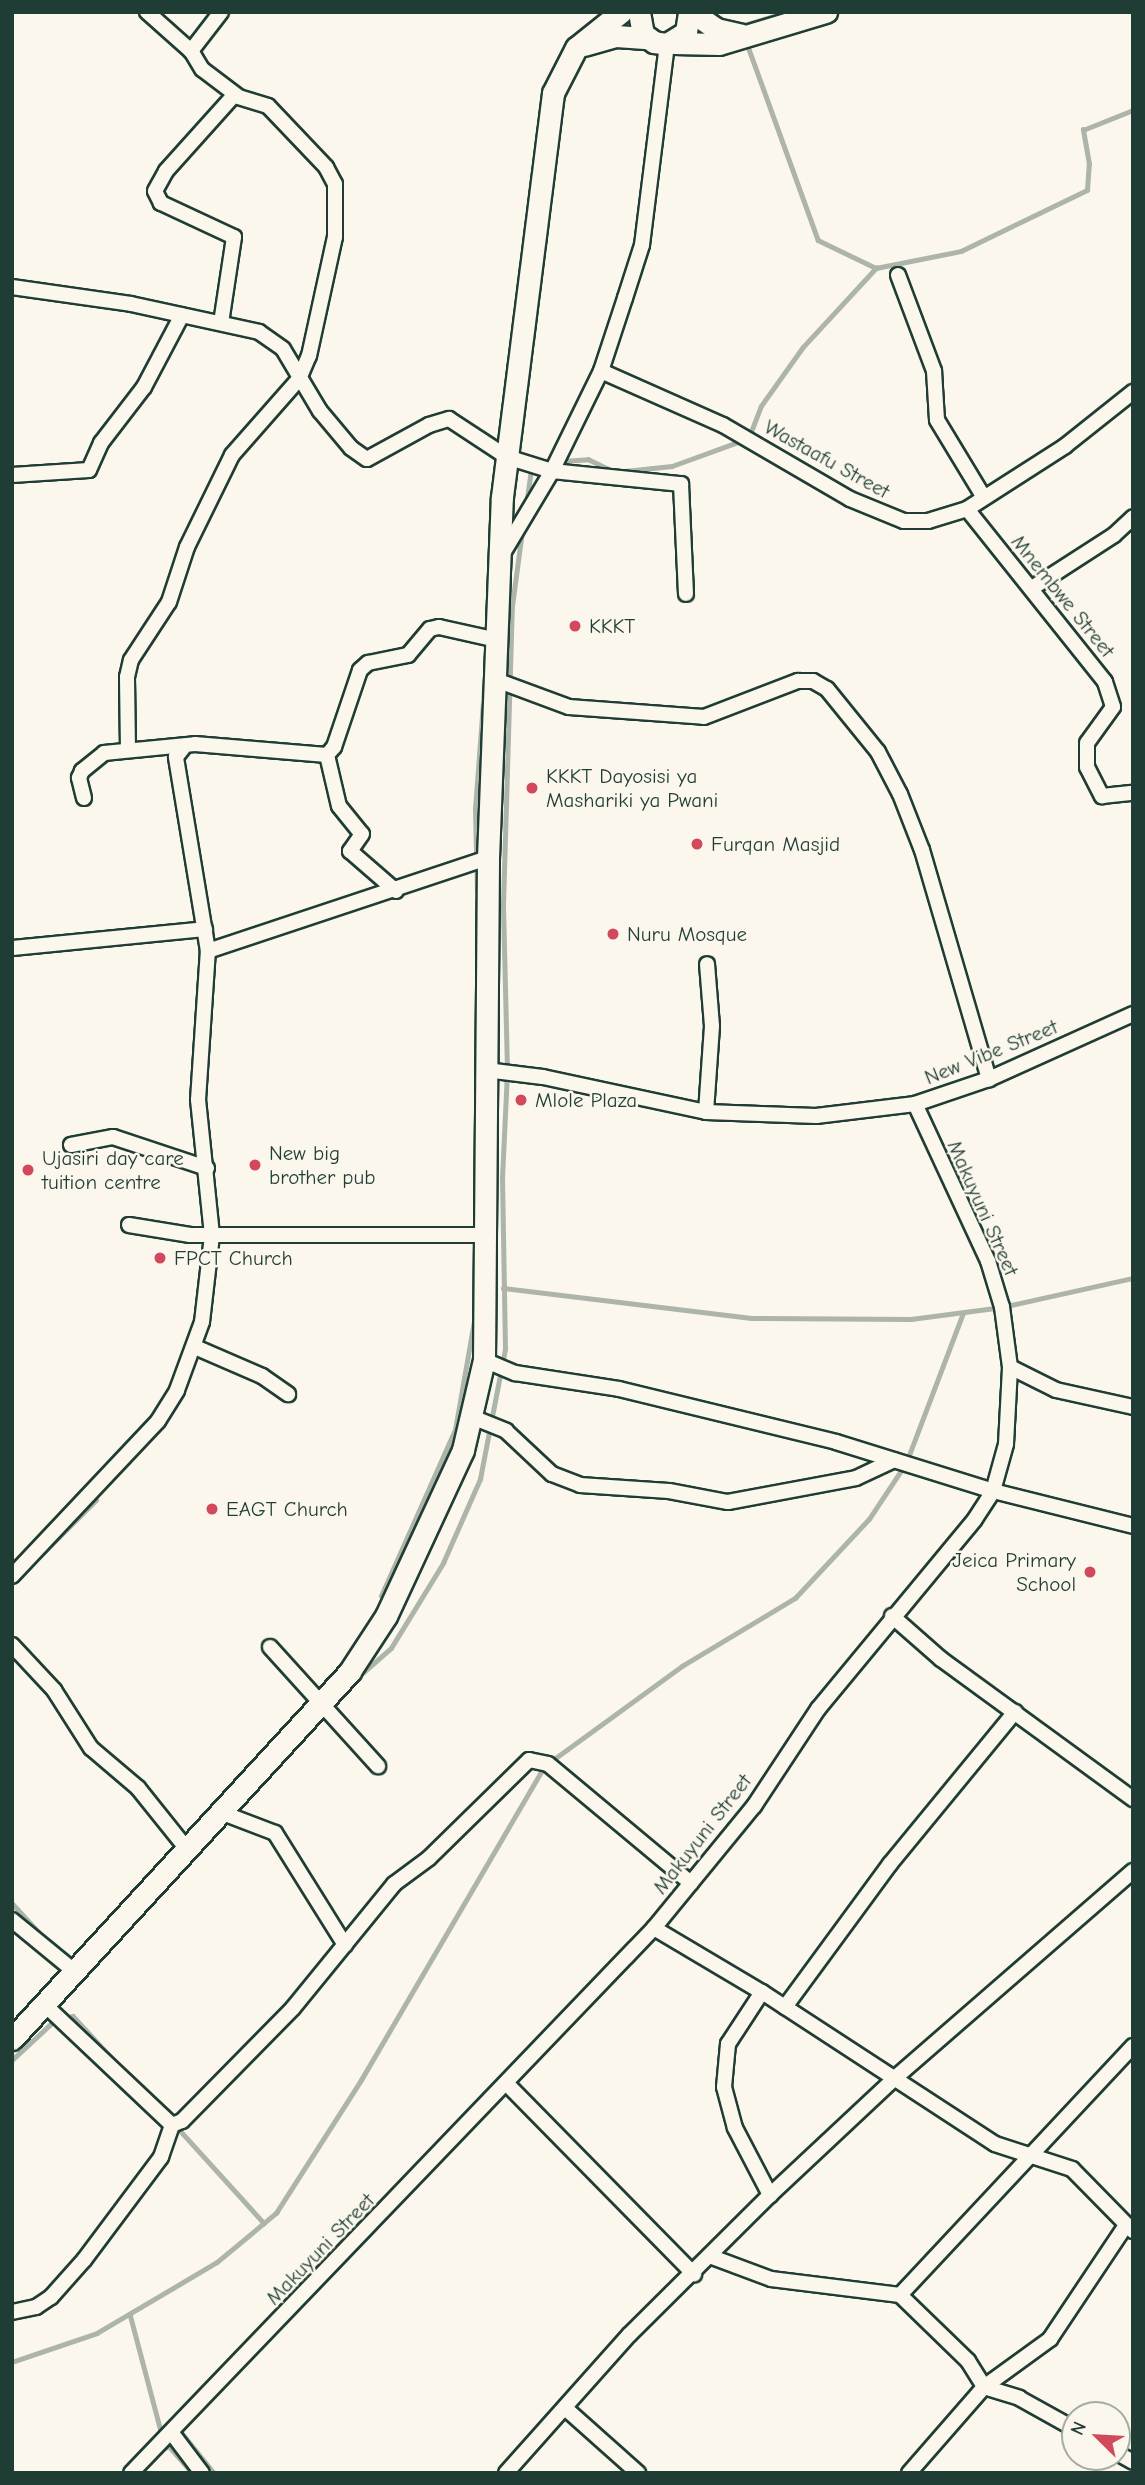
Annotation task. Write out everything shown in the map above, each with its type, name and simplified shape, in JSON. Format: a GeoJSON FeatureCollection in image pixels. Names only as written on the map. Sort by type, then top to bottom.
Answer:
{"type":"FeatureCollection","features":[{"type":"Feature","properties":{"kind":"street"},"geometry":{"type":"LineString","coordinates":[[128,750],[127,677],[131,660],[169,602],[187,547],[232,455],[299,379],[309,356],[333,254],[335,184],[326,167],[273,111],[235,94],[199,67],[191,51],[147,12]]}},
{"type":"Feature","properties":{"kind":"street"},"geometry":{"type":"LineString","coordinates":[[191,51],[221,12]]}},
{"type":"Feature","properties":{"kind":"street"},"geometry":{"type":"LineString","coordinates":[[12,2039],[321,1705],[371,1644],[433,1518],[471,1417],[484,1360],[488,858],[500,558],[507,457],[539,222],[545,134],[553,93],[576,48],[621,12]]}},
{"type":"Feature","properties":{"kind":"street"},"geometry":{"type":"LineString","coordinates":[[639,12],[640,28],[663,42]]}},
{"type":"Feature","properties":{"kind":"street"},"geometry":{"type":"LineString","coordinates":[[663,42],[686,32],[691,12],[716,29],[741,36]]}},
{"type":"Feature","properties":{"kind":"street"},"geometry":{"type":"LineString","coordinates":[[576,48],[616,36],[663,42],[719,44],[826,12]]}},
{"type":"Feature","properties":{"kind":"street"},"geometry":{"type":"LineString","coordinates":[[500,558],[552,471],[601,371],[642,246],[663,42]]}},
{"type":"Feature","properties":{"kind":"street"},"geometry":{"type":"LineString","coordinates":[[220,323],[234,237],[161,203],[155,191],[166,171],[235,94]]}},
{"type":"Feature","properties":{"kind":"street"},"geometry":{"type":"LineString","coordinates":[[898,275],[934,371],[937,419],[983,496]]}},
{"type":"Feature","properties":{"kind":"street"},"geometry":{"type":"LineString","coordinates":[[12,287],[182,315],[259,332],[277,343],[299,379],[351,448],[368,459],[429,425],[449,419],[507,457],[552,471],[681,484],[686,594]]}},
{"type":"Feature","properties":{"kind":"street"},"geometry":{"type":"LineString","coordinates":[[12,475],[81,474],[89,470],[102,443],[144,387],[182,315]]}},
{"type":"Feature","properties":{"kind":"street","name":"Wastaafu Street"},"geometry":{"type":"LineString","coordinates":[[601,371],[723,425],[880,514],[929,521],[967,509],[983,496],[1065,446],[1133,392]]}},
{"type":"Feature","properties":{"kind":"street","name":"Mnembwe Street"},"geometry":{"type":"LineString","coordinates":[[967,509],[1032,587],[1105,682],[1113,698],[1108,718],[1087,743],[1087,767],[1099,791],[1108,798],[1133,793]]}},
{"type":"Feature","properties":{"kind":"street"},"geometry":{"type":"LineString","coordinates":[[1032,587],[1114,535],[1133,517]]}},
{"type":"Feature","properties":{"kind":"street"},"geometry":{"type":"LineString","coordinates":[[327,755],[334,747],[360,670],[368,663],[408,655],[430,629],[439,627],[497,640]]}},
{"type":"Feature","properties":{"kind":"street"},"geometry":{"type":"LineString","coordinates":[[496,680],[569,707],[704,717],[797,681],[813,681],[827,689],[878,752],[900,794],[922,850],[989,1079]]}},
{"type":"Feature","properties":{"kind":"street"},"geometry":{"type":"LineString","coordinates":[[84,798],[79,779],[86,766],[104,753],[183,748],[195,744],[260,747],[327,755]]}},
{"type":"Feature","properties":{"kind":"street"},"geometry":{"type":"LineString","coordinates":[[12,1576],[158,1421],[195,1347],[212,1235],[198,1086],[208,951],[176,757],[183,748]]}},
{"type":"Feature","properties":{"kind":"street"},"geometry":{"type":"LineString","coordinates":[[327,755],[339,806],[362,834],[351,851],[396,891]]}},
{"type":"Feature","properties":{"kind":"street"},"geometry":{"type":"LineString","coordinates":[[208,951],[396,891],[488,858]]}},
{"type":"Feature","properties":{"kind":"street"},"geometry":{"type":"LineString","coordinates":[[12,948],[205,929]]}},
{"type":"Feature","properties":{"kind":"street"},"geometry":{"type":"LineString","coordinates":[[706,1112],[712,1026],[707,964]]}},
{"type":"Feature","properties":{"kind":"street","name":"New Vibe Street"},"geometry":{"type":"LineString","coordinates":[[486,1070],[543,1077],[706,1112],[816,1116],[915,1104],[989,1079],[1133,1014]]}},
{"type":"Feature","properties":{"kind":"street","name":"Makuyuni Street"},"geometry":{"type":"LineString","coordinates":[[131,2473],[654,1928],[754,1806],[818,1709],[892,1616],[975,1519],[993,1491],[1006,1444],[1010,1367],[1002,1307],[988,1261],[915,1104]]}},
{"type":"Feature","properties":{"kind":"street"},"geometry":{"type":"LineString","coordinates":[[71,1145],[113,1137],[207,1168]]}},
{"type":"Feature","properties":{"kind":"street"},"geometry":{"type":"LineString","coordinates":[[129,1225],[212,1235],[486,1235]]}},
{"type":"Feature","properties":{"kind":"street"},"geometry":{"type":"LineString","coordinates":[[195,1347],[262,1376],[288,1394]]}},
{"type":"Feature","properties":{"kind":"street"},"geometry":{"type":"LineString","coordinates":[[484,1360],[515,1373],[619,1389],[894,1460],[993,1491],[1133,1526]]}},
{"type":"Feature","properties":{"kind":"street"},"geometry":{"type":"LineString","coordinates":[[1010,1367],[1056,1390],[1133,1407]]}},
{"type":"Feature","properties":{"kind":"street"},"geometry":{"type":"LineString","coordinates":[[471,1417],[506,1431],[552,1475],[580,1485],[668,1491],[728,1502],[856,1478],[894,1460]]}},
{"type":"Feature","properties":{"kind":"street"},"geometry":{"type":"LineString","coordinates":[[892,1616],[941,1660],[1133,1799]]}},
{"type":"Feature","properties":{"kind":"street"},"geometry":{"type":"LineString","coordinates":[[12,1645],[54,1690],[91,1748],[138,1788],[186,1848]]}},
{"type":"Feature","properties":{"kind":"street"},"geometry":{"type":"LineString","coordinates":[[270,1647],[379,1766]]}},
{"type":"Feature","properties":{"kind":"street"},"geometry":{"type":"LineString","coordinates":[[785,2007],[890,1864],[1015,1712]]}},
{"type":"Feature","properties":{"kind":"street"},"geometry":{"type":"LineString","coordinates":[[12,2312],[36,2307],[51,2297],[84,2260],[161,2157],[172,2125],[206,2100],[345,1945],[394,1884],[429,1858],[529,1760],[548,1764],[691,1883]]}},
{"type":"Feature","properties":{"kind":"street"},"geometry":{"type":"LineString","coordinates":[[220,1812],[275,1833],[345,1945]]}},
{"type":"Feature","properties":{"kind":"street"},"geometry":{"type":"LineString","coordinates":[[506,2473],[630,2334],[712,2257],[770,2195],[896,2077],[1133,1871]]}},
{"type":"Feature","properties":{"kind":"street"},"geometry":{"type":"LineString","coordinates":[[12,1920],[74,1971]]}},
{"type":"Feature","properties":{"kind":"street"},"geometry":{"type":"LineString","coordinates":[[654,1928],[762,1992],[995,2144],[1072,2169],[1102,2196],[1129,2228],[1050,2339],[984,2387],[909,2473]]}},
{"type":"Feature","properties":{"kind":"street"},"geometry":{"type":"LineString","coordinates":[[762,1992],[728,2044],[724,2087],[735,2128],[770,2195]]}},
{"type":"Feature","properties":{"kind":"street"},"geometry":{"type":"LineString","coordinates":[[44,2004],[172,2125]]}},
{"type":"Feature","properties":{"kind":"street"},"geometry":{"type":"LineString","coordinates":[[900,2295],[1132,2049]]}},
{"type":"Feature","properties":{"kind":"street"},"geometry":{"type":"LineString","coordinates":[[507,2084],[694,2274]]}},
{"type":"Feature","properties":{"kind":"street"},"geometry":{"type":"LineString","coordinates":[[712,2257],[771,2279],[900,2295],[968,2361],[984,2387],[1019,2398],[1061,2421]]}},
{"type":"Feature","properties":{"kind":"street"},"geometry":{"type":"LineString","coordinates":[[565,2409],[638,2473]]}},
{"type":"Feature","properties":{"kind":"street"},"geometry":{"type":"LineString","coordinates":[[171,2432],[202,2473]]}},
{"type":"Feature","properties":{"kind":"waterway"},"geometry":{"type":"LineString","coordinates":[[741,26],[787,12]]}},
{"type":"Feature","properties":{"kind":"waterway"},"geometry":{"type":"LineString","coordinates":[[749,49],[818,240],[876,268],[961,251],[1087,190],[1089,164],[1083,130],[1133,110]]}},
{"type":"Feature","properties":{"kind":"waterway"},"geometry":{"type":"LineString","coordinates":[[749,437],[761,406],[803,347],[876,268]]}},
{"type":"Feature","properties":{"kind":"waterway"},"geometry":{"type":"LineString","coordinates":[[562,461],[588,459],[615,472],[672,466],[741,441]]}},
{"type":"Feature","properties":{"kind":"waterway"},"geometry":{"type":"LineString","coordinates":[[526,505],[531,469]]}},
{"type":"Feature","properties":{"kind":"waterway"},"geometry":{"type":"LineString","coordinates":[[357,1678],[391,1648],[443,1563],[480,1479],[505,1349],[502,1178],[507,1070],[503,905],[512,606],[522,531]]}},
{"type":"Feature","properties":{"kind":"waterway"},"geometry":{"type":"LineString","coordinates":[[477,892],[475,809],[484,688]]}},
{"type":"Feature","properties":{"kind":"waterway"},"geometry":{"type":"LineString","coordinates":[[477,901],[477,969]]}},
{"type":"Feature","properties":{"kind":"waterway"},"geometry":{"type":"LineString","coordinates":[[503,1288],[751,1318],[911,1319],[1002,1307],[1133,1278]]}},
{"type":"Feature","properties":{"kind":"waterway"},"geometry":{"type":"LineString","coordinates":[[550,1762],[682,1666],[795,1598],[869,1519],[906,1463],[963,1313]]}},
{"type":"Feature","properties":{"kind":"waterway"},"geometry":{"type":"LineString","coordinates":[[381,1596],[455,1430],[474,1321]]}},
{"type":"Feature","properties":{"kind":"waterway"},"geometry":{"type":"LineString","coordinates":[[40,1556],[96,1500]]}},
{"type":"Feature","properties":{"kind":"waterway"},"geometry":{"type":"LineString","coordinates":[[12,2362],[97,2333],[217,2262],[276,2213],[361,2080],[543,1768]]}},
{"type":"Feature","properties":{"kind":"waterway"},"geometry":{"type":"LineString","coordinates":[[12,1903],[45,1939]]}},
{"type":"Feature","properties":{"kind":"waterway"},"geometry":{"type":"LineString","coordinates":[[63,2018],[73,2016],[122,2069]]}},
{"type":"Feature","properties":{"kind":"waterway"},"geometry":{"type":"LineString","coordinates":[[12,2060],[55,2020]]}},
{"type":"Feature","properties":{"kind":"waterway"},"geometry":{"type":"LineString","coordinates":[[176,2126],[264,2223]]}},
{"type":"Feature","properties":{"kind":"waterway"},"geometry":{"type":"LineString","coordinates":[[130,2314],[162,2435]]}},
{"type":"Feature","properties":{"kind":"waterway"},"geometry":{"type":"LineString","coordinates":[[181,2432],[214,2473]]}},
{"type":"Feature","properties":{"kind":"waterway"},"geometry":{"type":"LineString","coordinates":[[165,2448],[168,2445],[192,2473]]}},
{"type":"Feature","properties":{"kind":"place","name":"KKKT"},"geometry":{"type":"Point","coordinates":[575,626]}},
{"type":"Feature","properties":{"kind":"place","name":"KKKT Dayosisi ya Mashariki ya Pwani"},"geometry":{"type":"Point","coordinates":[532,788]}},
{"type":"Feature","properties":{"kind":"place","name":"Furqan Masjid"},"geometry":{"type":"Point","coordinates":[697,844]}},
{"type":"Feature","properties":{"kind":"place","name":"Nuru Mosque"},"geometry":{"type":"Point","coordinates":[613,934]}},
{"type":"Feature","properties":{"kind":"place","name":"Mlole Plaza"},"geometry":{"type":"Point","coordinates":[521,1100]}},
{"type":"Feature","properties":{"kind":"place","name":"New big brother pub"},"geometry":{"type":"Point","coordinates":[255,1165]}},
{"type":"Feature","properties":{"kind":"place","name":"Ujasiri day care tuition centre"},"geometry":{"type":"Point","coordinates":[28,1170]}},
{"type":"Feature","properties":{"kind":"place","name":"FPCT Church"},"geometry":{"type":"Point","coordinates":[160,1258]}},
{"type":"Feature","properties":{"kind":"place","name":"EAGT Church"},"geometry":{"type":"Point","coordinates":[212,1509]}},
{"type":"Feature","properties":{"kind":"place","name":"Jeica Primary School"},"geometry":{"type":"Point","coordinates":[1090,1572]}}]}
